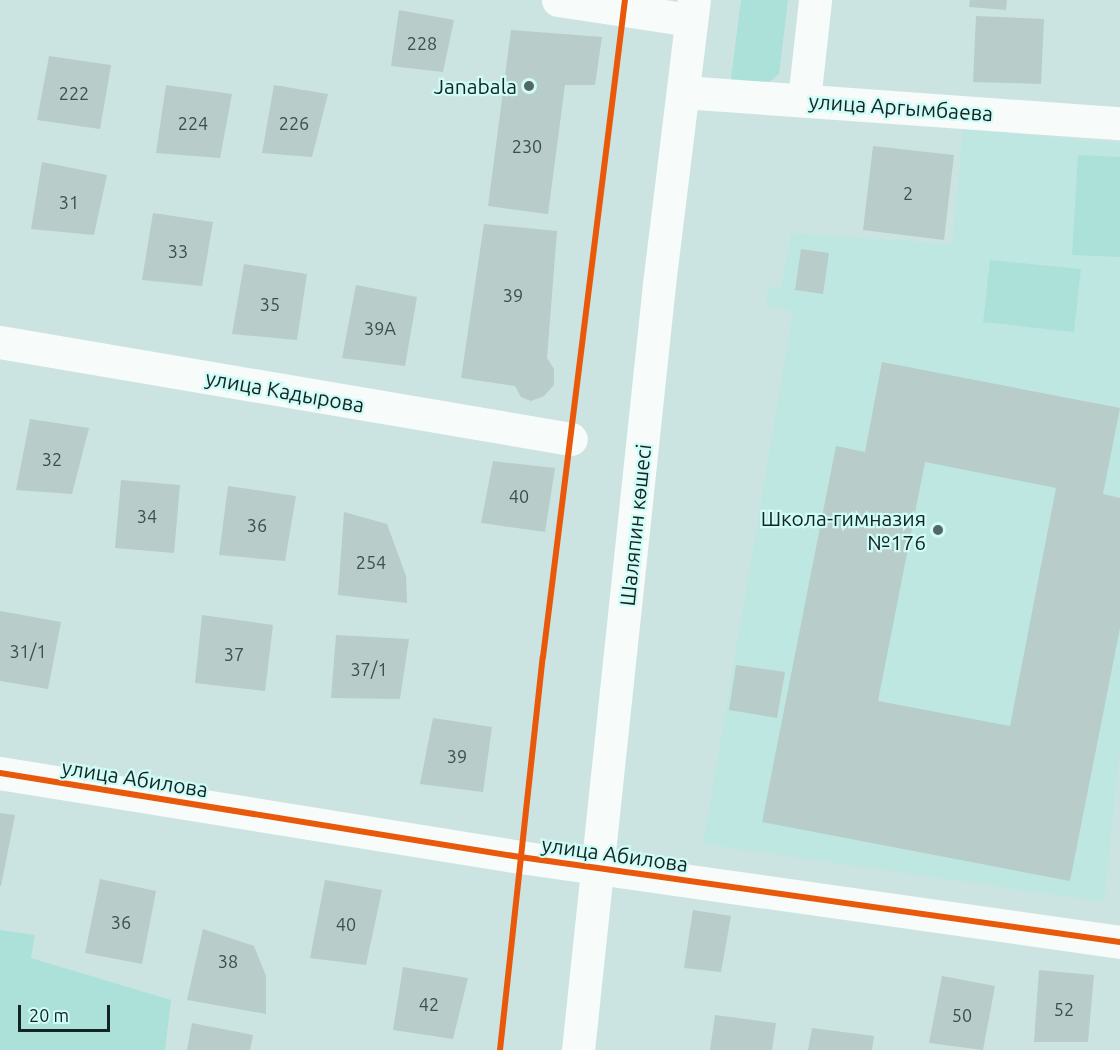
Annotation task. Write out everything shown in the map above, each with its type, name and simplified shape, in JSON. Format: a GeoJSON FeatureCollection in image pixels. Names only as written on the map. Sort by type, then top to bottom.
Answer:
{"type":"FeatureCollection","features":[{"type":"Feature","properties":{"kind":"street"},"geometry":{"type":"LineString","coordinates":[[558,0],[692,10]]}},
{"type":"Feature","properties":{"kind":"street"},"geometry":{"type":"LineString","coordinates":[[804,100],[815,0]]}},
{"type":"Feature","properties":{"kind":"street","name":"Шаляпин көшесі"},"geometry":{"type":"LineString","coordinates":[[578,1050],[692,10]]}},
{"type":"Feature","properties":{"kind":"street","name":"улица Аргымбаева"},"geometry":{"type":"LineString","coordinates":[[683,92],[1120,123]]}},
{"type":"Feature","properties":{"kind":"street","name":"улица Кадырова"},"geometry":{"type":"LineString","coordinates":[[0,342],[571,439]]}},
{"type":"Feature","properties":{"kind":"street","name":"улица Абилова"},"geometry":{"type":"LineString","coordinates":[[0,773],[599,867],[1120,942]]}},
{"type":"Feature","properties":{"kind":"shaded area"},"geometry":{"type":"Polygon","coordinates":[[[741,0],[788,0],[779,74],[753,95],[729,94],[741,0]]]}},
{"type":"Feature","properties":{"kind":"shaded area","name":"Школа-гимназия №176"},"geometry":{"type":"Polygon","coordinates":[[[963,129],[1120,143],[1120,748],[1104,902],[703,844],[793,312],[766,306],[768,287],[781,288],[791,233],[952,244],[963,129]]]}},
{"type":"Feature","properties":{"kind":"shaded area"},"geometry":{"type":"Polygon","coordinates":[[[1078,155],[1120,157],[1120,257],[1072,255],[1078,155]]]}},
{"type":"Feature","properties":{"kind":"shaded area"},"geometry":{"type":"Polygon","coordinates":[[[990,260],[1081,269],[1074,332],[983,322],[990,260]]]}},
{"type":"Feature","properties":{"kind":"shaded area"},"geometry":{"type":"Polygon","coordinates":[[[0,930],[35,935],[31,958],[171,1000],[165,1050],[0,1050],[0,930]]]}},
{"type":"Feature","properties":{"kind":"building"},"geometry":{"type":"Polygon","coordinates":[[[970,0],[1007,0],[1006,10],[969,7],[970,0]]]}},
{"type":"Feature","properties":{"kind":"building"},"geometry":{"type":"Polygon","coordinates":[[[399,10],[454,20],[443,72],[391,66],[399,10]]]}},
{"type":"Feature","properties":{"kind":"building"},"geometry":{"type":"Polygon","coordinates":[[[976,16],[1044,19],[1041,84],[973,82],[976,16]]]}},
{"type":"Feature","properties":{"kind":"building"},"geometry":{"type":"Polygon","coordinates":[[[511,30],[602,37],[595,85],[565,85],[548,214],[488,206],[511,30]]]}},
{"type":"Feature","properties":{"kind":"building"},"geometry":{"type":"Polygon","coordinates":[[[49,56],[111,65],[100,129],[37,120],[49,56]]]}},
{"type":"Feature","properties":{"kind":"building"},"geometry":{"type":"Polygon","coordinates":[[[166,85],[232,94],[220,158],[156,153],[166,85]]]}},
{"type":"Feature","properties":{"kind":"building"},"geometry":{"type":"Polygon","coordinates":[[[274,85],[328,94],[312,157],[262,153],[274,85]]]}},
{"type":"Feature","properties":{"kind":"building"},"geometry":{"type":"Polygon","coordinates":[[[873,146],[954,155],[944,240],[863,230],[873,146]]]}},
{"type":"Feature","properties":{"kind":"building"},"geometry":{"type":"Polygon","coordinates":[[[42,162],[107,175],[94,235],[31,229],[42,162]]]}},
{"type":"Feature","properties":{"kind":"building"},"geometry":{"type":"Polygon","coordinates":[[[153,213],[213,222],[202,286],[142,280],[153,213]]]}},
{"type":"Feature","properties":{"kind":"building"},"geometry":{"type":"Polygon","coordinates":[[[484,224],[557,231],[547,358],[554,369],[554,385],[544,396],[531,401],[521,397],[515,386],[461,378],[484,224]]]}},
{"type":"Feature","properties":{"kind":"building"},"geometry":{"type":"Polygon","coordinates":[[[801,249],[829,253],[823,294],[795,290],[801,249]]]}},
{"type":"Feature","properties":{"kind":"building"},"geometry":{"type":"Polygon","coordinates":[[[244,264],[307,274],[297,340],[232,334],[244,264]]]}},
{"type":"Feature","properties":{"kind":"building"},"geometry":{"type":"Polygon","coordinates":[[[356,285],[417,297],[405,366],[342,358],[356,285]]]}},
{"type":"Feature","properties":{"kind":"building"},"geometry":{"type":"Polygon","coordinates":[[[882,362],[1120,408],[1103,494],[1120,498],[1120,628],[1070,881],[762,822],[836,446],[865,452],[882,362]],[[925,462],[878,701],[1010,726],[1056,488],[925,462]]]}},
{"type":"Feature","properties":{"kind":"building"},"geometry":{"type":"Polygon","coordinates":[[[30,419],[89,428],[72,494],[16,490],[30,419]]]}},
{"type":"Feature","properties":{"kind":"building"},"geometry":{"type":"Polygon","coordinates":[[[493,461],[555,468],[545,532],[481,523],[493,461]]]}},
{"type":"Feature","properties":{"kind":"building"},"geometry":{"type":"Polygon","coordinates":[[[121,480],[180,485],[174,553],[115,548],[121,480]]]}},
{"type":"Feature","properties":{"kind":"building"},"geometry":{"type":"Polygon","coordinates":[[[228,486],[296,496],[285,561],[219,555],[228,486]]]}},
{"type":"Feature","properties":{"kind":"building"},"geometry":{"type":"Polygon","coordinates":[[[344,512],[387,524],[406,576],[407,603],[338,595],[344,512]]]}},
{"type":"Feature","properties":{"kind":"building"},"geometry":{"type":"Polygon","coordinates":[[[0,611],[61,622],[48,689],[0,681],[0,611]]]}},
{"type":"Feature","properties":{"kind":"building"},"geometry":{"type":"Polygon","coordinates":[[[202,615],[273,625],[265,691],[195,683],[202,615]]]}},
{"type":"Feature","properties":{"kind":"building"},"geometry":{"type":"Polygon","coordinates":[[[336,635],[409,639],[400,699],[331,698],[336,635]]]}},
{"type":"Feature","properties":{"kind":"building"},"geometry":{"type":"Polygon","coordinates":[[[736,665],[785,672],[777,718],[729,710],[736,665]]]}},
{"type":"Feature","properties":{"kind":"building"},"geometry":{"type":"Polygon","coordinates":[[[433,718],[492,727],[483,792],[420,784],[433,718]]]}},
{"type":"Feature","properties":{"kind":"building"},"geometry":{"type":"Polygon","coordinates":[[[0,813],[15,815],[1,886],[0,886],[0,813]]]}},
{"type":"Feature","properties":{"kind":"building"},"geometry":{"type":"Polygon","coordinates":[[[100,879],[156,891],[142,964],[85,953],[100,879]]]}},
{"type":"Feature","properties":{"kind":"building"},"geometry":{"type":"Polygon","coordinates":[[[325,880],[382,890],[366,965],[310,958],[325,880]]]}},
{"type":"Feature","properties":{"kind":"building"},"geometry":{"type":"Polygon","coordinates":[[[693,910],[731,916],[721,972],[684,968],[693,910]]]}},
{"type":"Feature","properties":{"kind":"building"},"geometry":{"type":"Polygon","coordinates":[[[203,929],[254,946],[266,976],[266,1014],[187,1000],[203,929]]]}},
{"type":"Feature","properties":{"kind":"building"},"geometry":{"type":"Polygon","coordinates":[[[403,967],[468,978],[453,1039],[393,1030],[403,967]]]}},
{"type":"Feature","properties":{"kind":"building"},"geometry":{"type":"Polygon","coordinates":[[[1039,970],[1094,975],[1088,1042],[1034,1042],[1039,970]]]}},
{"type":"Feature","properties":{"kind":"building"},"geometry":{"type":"Polygon","coordinates":[[[942,976],[995,986],[983,1050],[929,1043],[942,976]]]}},
{"type":"Feature","properties":{"kind":"building"},"geometry":{"type":"Polygon","coordinates":[[[715,1015],[776,1023],[772,1050],[710,1050],[715,1015]]]}},
{"type":"Feature","properties":{"kind":"building"},"geometry":{"type":"Polygon","coordinates":[[[192,1023],[253,1035],[250,1050],[187,1050],[192,1023]]]}},
{"type":"Feature","properties":{"kind":"building"},"geometry":{"type":"Polygon","coordinates":[[[812,1028],[874,1036],[872,1050],[808,1050],[812,1028]]]}},
{"type":"Feature","properties":{"kind":"cycle path"},"geometry":{"type":"LineString","coordinates":[[500,1050],[543,657],[625,0]]}},
{"type":"Feature","properties":{"kind":"cycle path"},"geometry":{"type":"LineString","coordinates":[[0,773],[520,857],[1120,942]]}},
{"type":"Feature","properties":{"kind":"place","name":"Janabala"},"geometry":{"type":"Point","coordinates":[529,86]}},
{"type":"Feature","properties":{"kind":"place","name":"Школа-гимназия №176"},"geometry":{"type":"Point","coordinates":[938,530]}}]}
